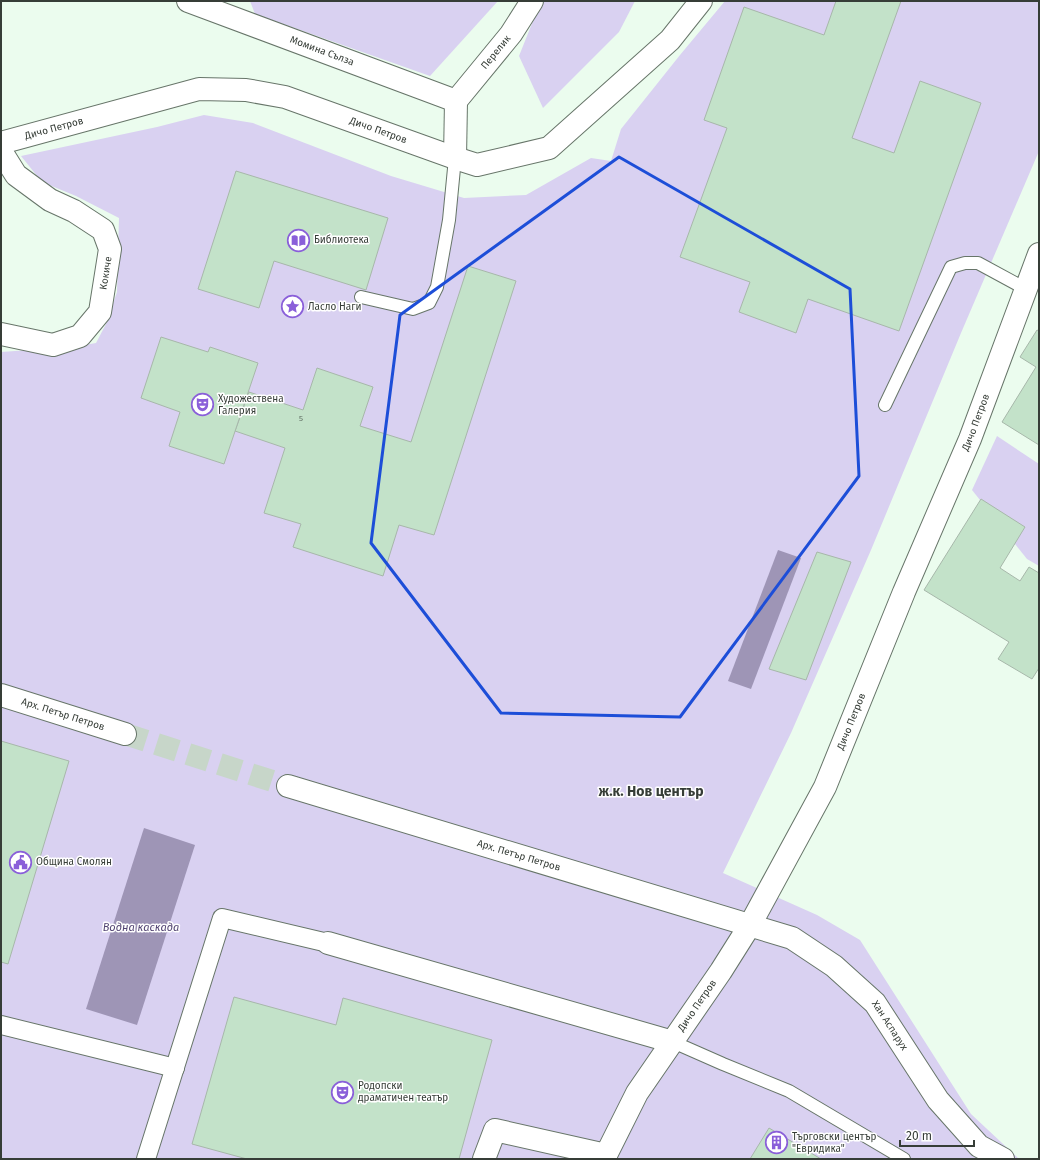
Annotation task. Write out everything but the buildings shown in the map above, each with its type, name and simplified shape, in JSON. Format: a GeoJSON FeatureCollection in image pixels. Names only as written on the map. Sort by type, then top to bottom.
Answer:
{"type":"FeatureCollection","features":[{"type":"Feature","properties":{"kind":"street","name":"Момина Сълза"},"geometry":{"type":"LineString","coordinates":[[188,1],[456,101]]}},
{"type":"Feature","properties":{"kind":"street","name":"Перелик"},"geometry":{"type":"LineString","coordinates":[[456,101],[511,34],[532,1]]}},
{"type":"Feature","properties":{"kind":"street","name":"Дичо Петров"},"geometry":{"type":"LineString","coordinates":[[1,143],[199,89],[246,90],[285,97],[477,165],[549,148],[670,40],[701,1]]}},
{"type":"Feature","properties":{"kind":"street"},"geometry":{"type":"LineString","coordinates":[[455,158],[456,101]]}},
{"type":"Feature","properties":{"kind":"street","name":"Кокиче"},"geometry":{"type":"LineString","coordinates":[[1,151],[16,175],[50,200],[74,211],[103,230],[110,248],[100,312],[80,336],[53,345],[1,334]]}},
{"type":"Feature","properties":{"kind":"street","name":"Дичо Петров"},"geometry":{"type":"LineString","coordinates":[[605,1157],[637,1093],[721,971],[750,925],[825,787],[904,592],[970,439],[1039,254]]}},
{"type":"Feature","properties":{"kind":"street","name":"Арх. Петър Петров"},"geometry":{"type":"LineString","coordinates":[[1,695],[125,734]]}},
{"type":"Feature","properties":{"kind":"street","name":"Арх. Петър Петров"},"geometry":{"type":"LineString","coordinates":[[288,786],[750,925]]}},
{"type":"Feature","properties":{"kind":"street"},"geometry":{"type":"LineString","coordinates":[[146,1159],[222,918],[328,943],[673,1042]]}},
{"type":"Feature","properties":{"kind":"street","name":"Хан Аспарух"},"geometry":{"type":"LineString","coordinates":[[750,925],[792,938],[834,966],[875,1003],[938,1100],[979,1146],[1003,1159]]}},
{"type":"Feature","properties":{"kind":"street"},"geometry":{"type":"LineString","coordinates":[[1,1025],[175,1068]]}},
{"type":"Feature","properties":{"kind":"street"},"geometry":{"type":"LineString","coordinates":[[484,1159],[495,1130],[605,1157]]}},
{"type":"Feature","properties":{"kind":"lane"},"geometry":{"type":"LineString","coordinates":[[361,297],[414,309],[429,303],[437,287],[449,220],[455,158]]}},
{"type":"Feature","properties":{"kind":"lane"},"geometry":{"type":"LineString","coordinates":[[885,405],[951,267],[965,262],[978,262],[1026,289]]}},
{"type":"Feature","properties":{"kind":"lane"},"geometry":{"type":"LineString","coordinates":[[673,1042],[789,1091],[904,1159]]}},
{"type":"Feature","properties":{"kind":"highlighted area"},"geometry":{"type":"Polygon","coordinates":[[[619,157],[850,289],[859,476],[680,717],[501,713],[371,543],[400,315],[619,157]]]}},
{"type":"Feature","properties":{"kind":"shaded area"},"geometry":{"type":"Polygon","coordinates":[[[250,1],[498,1],[430,76],[255,14],[250,1]]]}},
{"type":"Feature","properties":{"kind":"shaded area"},"geometry":{"type":"Polygon","coordinates":[[[541,1],[635,1],[619,32],[543,108],[519,56],[541,1]]]}},
{"type":"Feature","properties":{"kind":"shaded area"},"geometry":{"type":"Polygon","coordinates":[[[725,1],[1039,1],[1039,151],[961,333],[871,550],[791,733],[723,873],[817,915],[860,940],[971,1114],[1019,1159],[1,1159],[1,352],[72,347],[96,343],[106,324],[117,292],[119,218],[76,196],[42,182],[21,156],[157,127],[204,115],[253,123],[391,176],[464,198],[526,195],[591,158],[611,161],[621,129],[725,1]]]}},
{"type":"Feature","properties":{"kind":"shaded area"},"geometry":{"type":"Polygon","coordinates":[[[997,436],[1039,464],[1039,566],[1027,559],[972,490],[997,436]]]}},
{"type":"Feature","properties":{"kind":"water"},"geometry":{"type":"Polygon","coordinates":[[[778,550],[801,558],[751,689],[728,681],[778,550]]]}},
{"type":"Feature","properties":{"kind":"water","name":"Водна каскада"},"geometry":{"type":"Polygon","coordinates":[[[144,828],[195,845],[137,1025],[86,1009],[144,828]]]}},
{"type":"Feature","properties":{"kind":"tunnel"},"geometry":{"type":"LineString","coordinates":[[125,734],[288,786]]}},
{"type":"Feature","properties":{"kind":"place","name":"Библиотека"},"geometry":{"type":"Point","coordinates":[298,240]}},
{"type":"Feature","properties":{"kind":"place","name":"Ласло Наги"},"geometry":{"type":"Point","coordinates":[293,307]}},
{"type":"Feature","properties":{"kind":"place","name":"Художествена Галерия"},"geometry":{"type":"Point","coordinates":[202,405]}},
{"type":"Feature","properties":{"kind":"place","name":"Община Смолян"},"geometry":{"type":"Point","coordinates":[20,862]}},
{"type":"Feature","properties":{"kind":"place","name":"Родопски драматичен театър"},"geometry":{"type":"Point","coordinates":[342,1092]}},
{"type":"Feature","properties":{"kind":"place","name":"Търговски център \"Евридика\""},"geometry":{"type":"Point","coordinates":[777,1143]}},
{"type":"Feature","properties":{"kind":"district","name":"ж.к. Нов център"},"geometry":{"type":"Point","coordinates":[651,791]}}]}
